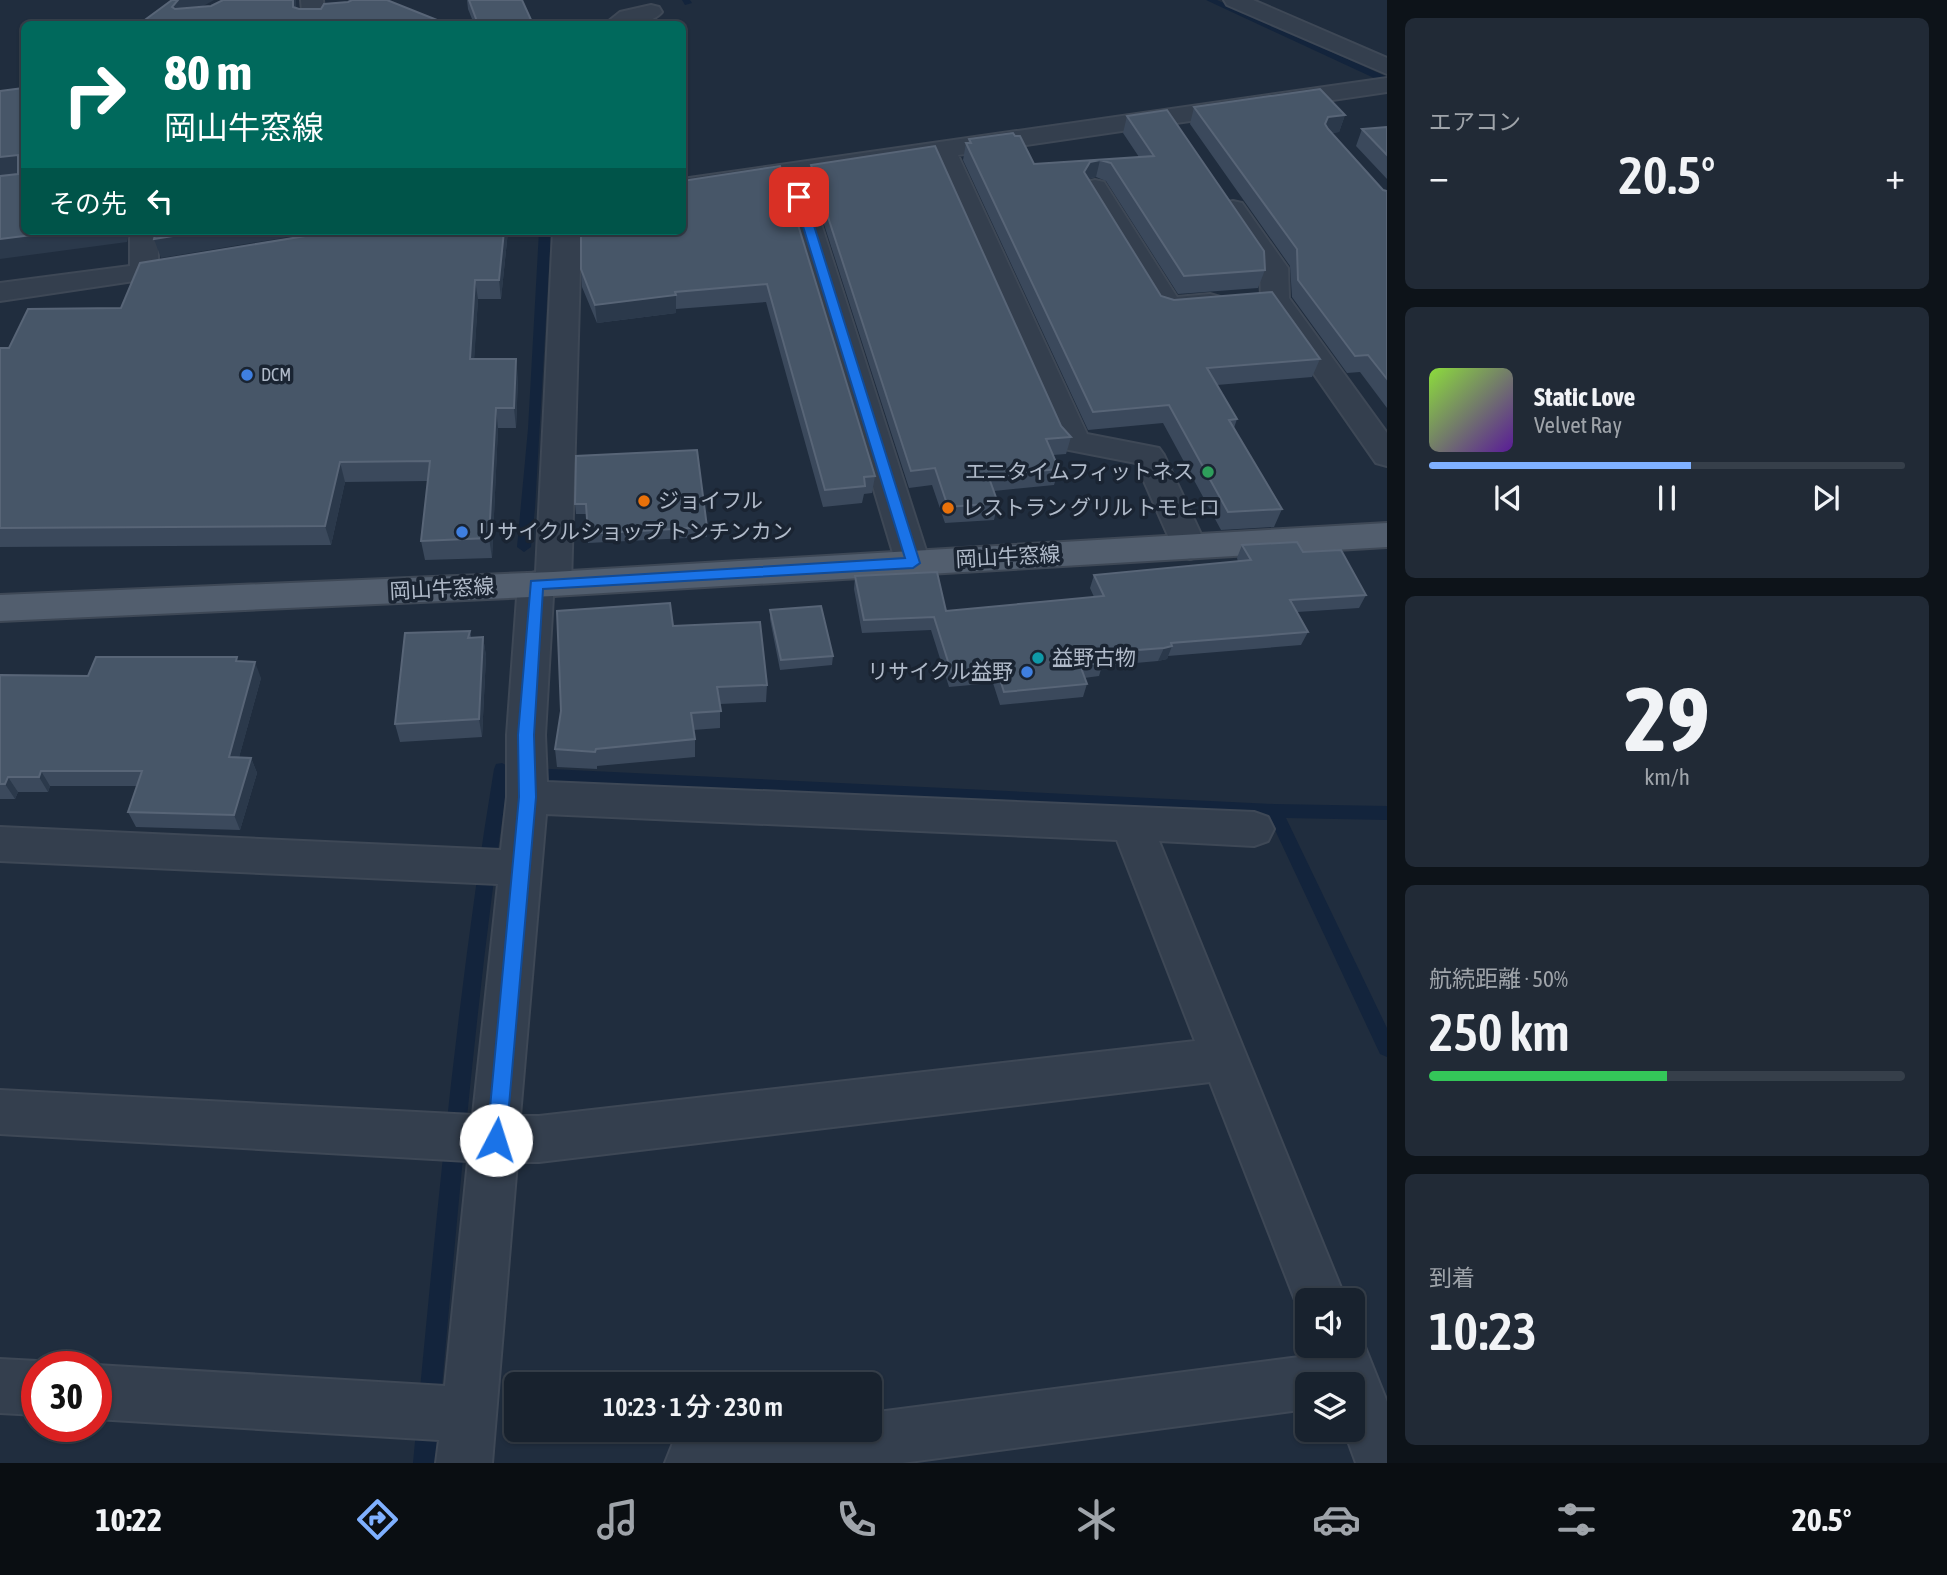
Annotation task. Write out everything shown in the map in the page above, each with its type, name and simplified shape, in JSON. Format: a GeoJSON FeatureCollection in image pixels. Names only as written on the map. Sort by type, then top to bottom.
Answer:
{"type":"FeatureCollection","features":[{"type":"Feature","properties":{"kind":"main road","name":"岡山牛窓線"},"geometry":{"type":"LineString","coordinates":[[0,608],[545,584],[1387,535]]}},
{"type":"Feature","properties":{"kind":"street"},"geometry":{"type":"LineString","coordinates":[[312,0],[314,21]]}},
{"type":"Feature","properties":{"kind":"street"},"geometry":{"type":"LineString","coordinates":[[1235,0],[1385,79]]}},
{"type":"Feature","properties":{"kind":"street"},"geometry":{"type":"LineString","coordinates":[[621,21],[651,12]]}},
{"type":"Feature","properties":{"kind":"street"},"geometry":{"type":"LineString","coordinates":[[686,186],[1385,79]]}},
{"type":"Feature","properties":{"kind":"street"},"geometry":{"type":"LineString","coordinates":[[943,149],[1075,442],[1148,455],[1191,547]]}},
{"type":"Feature","properties":{"kind":"street"},"geometry":{"type":"LineString","coordinates":[[791,171],[913,563]]}},
{"type":"Feature","properties":{"kind":"street"},"geometry":{"type":"LineString","coordinates":[[1214,182],[1274,268],[1252,300]]}},
{"type":"Feature","properties":{"kind":"street"},"geometry":{"type":"LineString","coordinates":[[1095,188],[1168,306],[1252,300]]}},
{"type":"Feature","properties":{"kind":"street"},"geometry":{"type":"LineString","coordinates":[[0,292],[156,270],[145,235]]}},
{"type":"Feature","properties":{"kind":"street"},"geometry":{"type":"LineString","coordinates":[[112,1394],[447,1426],[467,1138],[495,867],[527,782],[526,735],[545,584],[566,235]]}},
{"type":"Feature","properties":{"kind":"street"},"geometry":{"type":"LineString","coordinates":[[1252,300],[1387,456]]}},
{"type":"Feature","properties":{"kind":"street"},"geometry":{"type":"LineString","coordinates":[[527,782],[1132,825],[1254,830]]}},
{"type":"Feature","properties":{"kind":"street"},"geometry":{"type":"LineString","coordinates":[[1132,825],[1315,1288]]}},
{"type":"Feature","properties":{"kind":"street"},"geometry":{"type":"LineString","coordinates":[[0,844],[495,867]]}},
{"type":"Feature","properties":{"kind":"street"},"geometry":{"type":"LineString","coordinates":[[0,1112],[467,1138],[539,1139],[1224,1059]]}},
{"type":"Feature","properties":{"kind":"street"},"geometry":{"type":"LineString","coordinates":[[693,1463],[1344,1361],[1384,1463]]}},
{"type":"Feature","properties":{"kind":"street"},"geometry":{"type":"LineString","coordinates":[[0,1386],[21,1387]]}},
{"type":"Feature","properties":{"kind":"building"},"geometry":{"type":"Polygon","coordinates":[[[172,0],[178,0],[172,7],[175,9],[211,6],[223,0],[293,0],[293,7],[299,9],[321,9],[324,4],[352,0],[387,0],[440,21],[143,21],[172,0]]]}},
{"type":"Feature","properties":{"kind":"building"},"geometry":{"type":"Polygon","coordinates":[[[469,0],[522,0],[532,21],[477,21],[469,0]]]}},
{"type":"Feature","properties":{"kind":"building"},"geometry":{"type":"Polygon","coordinates":[[[21,88],[21,235],[32,235],[0,239],[0,176],[18,174],[18,155],[0,157],[0,91],[21,88]]]}},
{"type":"Feature","properties":{"kind":"building"},"geometry":{"type":"Polygon","coordinates":[[[1320,89],[1345,115],[1328,117],[1325,124],[1328,129],[1383,190],[1387,191],[1387,379],[1368,355],[1355,356],[1298,280],[1297,249],[1194,107],[1320,89]]]}},
{"type":"Feature","properties":{"kind":"building"},"geometry":{"type":"Polygon","coordinates":[[[1167,110],[1264,251],[1265,270],[1184,276],[1111,163],[1100,160],[1090,162],[1084,172],[1161,296],[1174,300],[1272,292],[1320,359],[1207,368],[1237,419],[1229,420],[1282,509],[1228,512],[1169,405],[1093,412],[966,143],[971,143],[969,139],[1013,133],[1020,136],[1034,164],[1154,156],[1127,116],[1167,110]]]}},
{"type":"Feature","properties":{"kind":"building"},"geometry":{"type":"Polygon","coordinates":[[[1387,127],[1387,155],[1362,129],[1387,127]]]}},
{"type":"Feature","properties":{"kind":"building"},"geometry":{"type":"Polygon","coordinates":[[[935,146],[1061,426],[1071,437],[1046,439],[1059,469],[988,475],[998,503],[948,507],[935,468],[911,471],[811,165],[935,146]]]}},
{"type":"Feature","properties":{"kind":"building"},"geometry":{"type":"Polygon","coordinates":[[[780,166],[875,476],[864,477],[865,486],[825,490],[767,284],[675,292],[676,295],[595,305],[581,269],[581,235],[686,235],[686,180],[780,166]]]}},
{"type":"Feature","properties":{"kind":"building"},"geometry":{"type":"Polygon","coordinates":[[[155,235],[179,235],[154,239],[155,235]]]}},
{"type":"Feature","properties":{"kind":"building"},"geometry":{"type":"Polygon","coordinates":[[[312,235],[504,235],[499,280],[475,280],[470,359],[516,359],[514,408],[496,408],[489,538],[421,541],[430,461],[340,462],[325,526],[0,528],[0,348],[9,348],[28,309],[121,308],[140,263],[312,235]]]}},
{"type":"Feature","properties":{"kind":"building","name":"ジョイフル"},"geometry":{"type":"Polygon","coordinates":[[[697,450],[707,527],[588,534],[586,504],[575,504],[576,456],[697,450]]]}},
{"type":"Feature","properties":{"kind":"building"},"geometry":{"type":"Polygon","coordinates":[[[1297,542],[1303,552],[1341,550],[1366,595],[1290,600],[1308,632],[1171,643],[1172,646],[1164,648],[1099,653],[1103,663],[1080,665],[1087,684],[1004,692],[997,670],[952,674],[934,617],[864,620],[855,576],[937,572],[946,611],[1104,596],[1094,575],[1251,560],[1242,545],[1297,542]]]}},
{"type":"Feature","properties":{"kind":"building"},"geometry":{"type":"Polygon","coordinates":[[[670,603],[673,626],[760,622],[767,685],[717,687],[721,711],[691,713],[695,739],[596,749],[595,752],[555,749],[561,711],[557,611],[670,603]]]}},
{"type":"Feature","properties":{"kind":"building"},"geometry":{"type":"Polygon","coordinates":[[[821,606],[833,656],[781,660],[770,610],[821,606]]]}},
{"type":"Feature","properties":{"kind":"building"},"geometry":{"type":"Polygon","coordinates":[[[470,631],[468,638],[483,637],[479,719],[395,724],[405,633],[470,631]]]}},
{"type":"Feature","properties":{"kind":"building"},"geometry":{"type":"Polygon","coordinates":[[[96,657],[237,657],[236,661],[255,662],[229,757],[251,758],[234,815],[128,812],[142,771],[41,771],[39,777],[8,777],[5,784],[0,784],[0,675],[88,676],[96,657]]]}},
{"type":"Feature","properties":{"kind":"waterway"},"geometry":{"type":"LineString","coordinates":[[1210,0],[1387,81]]}},
{"type":"Feature","properties":{"kind":"waterway"},"geometry":{"type":"LineString","coordinates":[[524,547],[534,429],[545,235]]}},
{"type":"Feature","properties":{"kind":"waterway"},"geometry":{"type":"LineString","coordinates":[[424,1463],[480,908],[502,769]]}},
{"type":"Feature","properties":{"kind":"waterway"},"geometry":{"type":"LineString","coordinates":[[502,773],[1274,811]]}},
{"type":"Feature","properties":{"kind":"waterway"},"geometry":{"type":"LineString","coordinates":[[1274,811],[1387,813]]}},
{"type":"Feature","properties":{"kind":"waterway"},"geometry":{"type":"LineString","coordinates":[[1274,811],[1387,1048]]}},
{"type":"Feature","properties":{"kind":"place","name":"DCM"},"geometry":{"type":"Point","coordinates":[247,375]}},
{"type":"Feature","properties":{"kind":"place","name":"エニタイムフィットネス"},"geometry":{"type":"Point","coordinates":[1208,472]}},
{"type":"Feature","properties":{"kind":"place","name":"ジョイフル"},"geometry":{"type":"Point","coordinates":[644,501]}},
{"type":"Feature","properties":{"kind":"place","name":"レストラン グリル トモヒロ"},"geometry":{"type":"Point","coordinates":[948,508]}},
{"type":"Feature","properties":{"kind":"place","name":"リサイクルショップ トンチンカン"},"geometry":{"type":"Point","coordinates":[462,532]}},
{"type":"Feature","properties":{"kind":"place","name":"益野古物"},"geometry":{"type":"Point","coordinates":[1038,658]}},
{"type":"Feature","properties":{"kind":"place","name":"リサイクル益野"},"geometry":{"type":"Point","coordinates":[1027,672]}},
{"type":"Feature","properties":{"kind":"route"},"geometry":{"type":"LineString","coordinates":[[496,1140],[527,797],[526,735],[536,584],[913,563],[799,197]]}}]}
